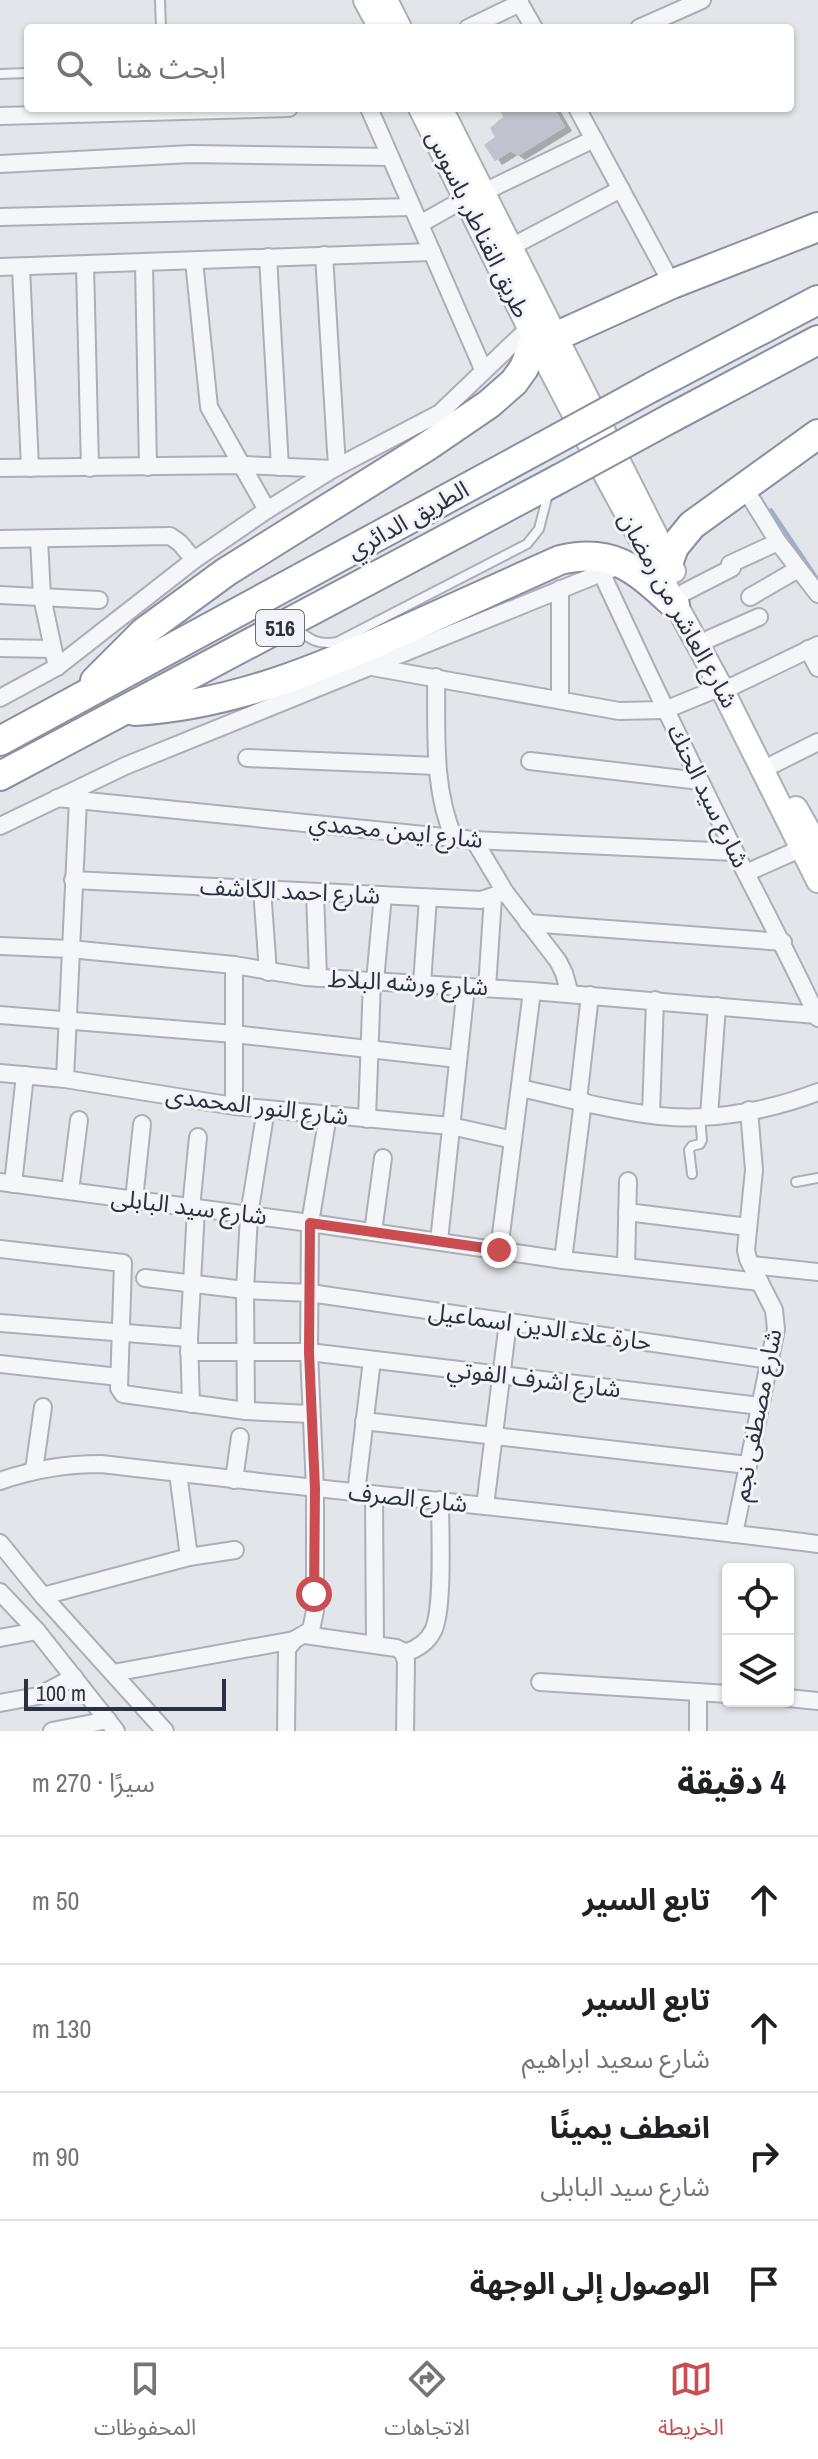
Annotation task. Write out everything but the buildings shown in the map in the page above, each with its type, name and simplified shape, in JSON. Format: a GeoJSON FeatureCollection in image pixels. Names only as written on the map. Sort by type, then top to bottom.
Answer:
{"type":"FeatureCollection","features":[{"type":"Feature","properties":{"kind":"highway"},"geometry":{"type":"LineString","coordinates":[[82,698],[99,676],[144,632],[226,572],[426,447],[496,399],[524,368],[540,335],[818,227]]}},
{"type":"Feature","properties":{"kind":"highway","name":"الطريق الدائري"},"geometry":{"type":"LineString","coordinates":[[0,741],[818,300]]}},
{"type":"Feature","properties":{"kind":"highway","name":"الطريق الدائري"},"geometry":{"type":"LineString","coordinates":[[0,776],[818,340]]}},
{"type":"Feature","properties":{"kind":"highway"},"geometry":{"type":"LineString","coordinates":[[669,561],[674,547],[692,525],[815,440]]}},
{"type":"Feature","properties":{"kind":"highway"},"geometry":{"type":"LineString","coordinates":[[122,712],[207,703],[249,692],[326,664],[560,560],[592,555],[612,568],[638,572],[680,599]]}},
{"type":"Feature","properties":{"kind":"main road"},"geometry":{"type":"LineString","coordinates":[[365,0],[378,24]]}},
{"type":"Feature","properties":{"kind":"main road"},"geometry":{"type":"LineString","coordinates":[[386,0],[398,24]]}},
{"type":"Feature","properties":{"kind":"main road","name":"طريق القناطر, باسوس"},"geometry":{"type":"LineString","coordinates":[[423,112],[511,247],[540,335]]}},
{"type":"Feature","properties":{"kind":"main road","name":"طريق القناطر, باسوس"},"geometry":{"type":"LineString","coordinates":[[443,112],[475,195],[540,335]]}},
{"type":"Feature","properties":{"kind":"main road","name":"شارع العاشر من رمضان"},"geometry":{"type":"LineString","coordinates":[[540,335],[624,474],[669,561],[680,599],[709,639],[727,686],[774,764],[810,815],[809,848]]}},
{"type":"Feature","properties":{"kind":"main road","name":"شارع العاشر من رمضان"},"geometry":{"type":"LineString","coordinates":[[540,335],[727,686],[809,848],[818,881]]}},
{"type":"Feature","properties":{"kind":"street"},"geometry":{"type":"LineString","coordinates":[[648,24],[702,0]]}},
{"type":"Feature","properties":{"kind":"street"},"geometry":{"type":"LineString","coordinates":[[476,24],[519,1],[532,24]]}},
{"type":"Feature","properties":{"kind":"street"},"geometry":{"type":"LineString","coordinates":[[0,116],[144,112]]}},
{"type":"Feature","properties":{"kind":"street"},"geometry":{"type":"LineString","coordinates":[[371,112],[483,369]]}},
{"type":"Feature","properties":{"kind":"street"},"geometry":{"type":"LineString","coordinates":[[579,112],[672,284]]}},
{"type":"Feature","properties":{"kind":"street"},"geometry":{"type":"LineString","coordinates":[[420,224],[594,139]]}},
{"type":"Feature","properties":{"kind":"street"},"geometry":{"type":"LineString","coordinates":[[0,164],[191,154],[390,157]]}},
{"type":"Feature","properties":{"kind":"street"},"geometry":{"type":"LineString","coordinates":[[511,247],[621,189]]}},
{"type":"Feature","properties":{"kind":"street"},"geometry":{"type":"LineString","coordinates":[[0,217],[412,207]]}},
{"type":"Feature","properties":{"kind":"street"},"geometry":{"type":"LineString","coordinates":[[0,267],[432,252]]}},
{"type":"Feature","properties":{"kind":"street"},"geometry":{"type":"LineString","coordinates":[[324,255],[335,468]]}},
{"type":"Feature","properties":{"kind":"street"},"geometry":{"type":"LineString","coordinates":[[268,257],[280,467]]}},
{"type":"Feature","properties":{"kind":"street"},"geometry":{"type":"LineString","coordinates":[[194,261],[209,407],[267,510]]}},
{"type":"Feature","properties":{"kind":"street"},"geometry":{"type":"LineString","coordinates":[[144,263],[148,467]]}},
{"type":"Feature","properties":{"kind":"street"},"geometry":{"type":"LineString","coordinates":[[85,266],[90,468]]}},
{"type":"Feature","properties":{"kind":"street"},"geometry":{"type":"LineString","coordinates":[[21,267],[30,468]]}},
{"type":"Feature","properties":{"kind":"street"},"geometry":{"type":"LineString","coordinates":[[0,698],[57,667],[194,560],[267,510],[335,468],[440,413],[483,369],[540,335]]}},
{"type":"Feature","properties":{"kind":"street"},"geometry":{"type":"LineString","coordinates":[[0,468],[242,465],[335,468]]}},
{"type":"Feature","properties":{"kind":"street"},"geometry":{"type":"LineString","coordinates":[[744,487],[778,542],[818,594]]}},
{"type":"Feature","properties":{"kind":"street"},"geometry":{"type":"LineString","coordinates":[[0,539],[170,536],[194,560]]}},
{"type":"Feature","properties":{"kind":"street"},"geometry":{"type":"LineString","coordinates":[[39,539],[42,597],[57,667]]}},
{"type":"Feature","properties":{"kind":"street"},"geometry":{"type":"LineString","coordinates":[[680,599],[732,568],[730,564],[778,542]]}},
{"type":"Feature","properties":{"kind":"street"},"geometry":{"type":"LineString","coordinates":[[0,826],[125,766],[612,568]]}},
{"type":"Feature","properties":{"kind":"street","name":"شارع سيد الحنك"},"geometry":{"type":"LineString","coordinates":[[612,568],[665,710],[783,942],[817,1016]]}},
{"type":"Feature","properties":{"kind":"street"},"geometry":{"type":"LineString","coordinates":[[750,597],[798,569]]}},
{"type":"Feature","properties":{"kind":"street"},"geometry":{"type":"LineString","coordinates":[[560,589],[560,700]]}},
{"type":"Feature","properties":{"kind":"street"},"geometry":{"type":"LineString","coordinates":[[0,595],[99,600]]}},
{"type":"Feature","properties":{"kind":"street"},"geometry":{"type":"LineString","coordinates":[[709,639],[759,617]]}},
{"type":"Feature","properties":{"kind":"street"},"geometry":{"type":"LineString","coordinates":[[371,666],[619,711],[665,710],[813,647],[818,668]]}},
{"type":"Feature","properties":{"kind":"street"},"geometry":{"type":"LineString","coordinates":[[0,648],[52,649]]}},
{"type":"Feature","properties":{"kind":"street"},"geometry":{"type":"LineString","coordinates":[[436,677],[440,794],[454,838]]}},
{"type":"Feature","properties":{"kind":"street"},"geometry":{"type":"LineString","coordinates":[[774,764],[818,742]]}},
{"type":"Feature","properties":{"kind":"street"},"geometry":{"type":"LineString","coordinates":[[247,758],[437,766]]}},
{"type":"Feature","properties":{"kind":"street"},"geometry":{"type":"LineString","coordinates":[[530,761],[700,781]]}},
{"type":"Feature","properties":{"kind":"street","name":"شارع ايمن محمدي"},"geometry":{"type":"LineString","coordinates":[[57,798],[474,840],[735,852]]}},
{"type":"Feature","properties":{"kind":"street"},"geometry":{"type":"LineString","coordinates":[[65,1079],[78,800]]}},
{"type":"Feature","properties":{"kind":"street"},"geometry":{"type":"LineString","coordinates":[[474,840],[499,894],[528,923],[558,961],[570,994]]}},
{"type":"Feature","properties":{"kind":"street"},"geometry":{"type":"LineString","coordinates":[[746,873],[809,848]]}},
{"type":"Feature","properties":{"kind":"street","name":"شارع احمد الكاشف"},"geometry":{"type":"LineString","coordinates":[[73,880],[481,900],[499,894]]}},
{"type":"Feature","properties":{"kind":"street"},"geometry":{"type":"LineString","coordinates":[[262,889],[268,972]]}},
{"type":"Feature","properties":{"kind":"street"},"geometry":{"type":"LineString","coordinates":[[315,892],[318,978]]}},
{"type":"Feature","properties":{"kind":"street"},"geometry":{"type":"LineString","coordinates":[[487,988],[499,894]]}},
{"type":"Feature","properties":{"kind":"street"},"geometry":{"type":"LineString","coordinates":[[367,1119],[373,981],[383,895]]}},
{"type":"Feature","properties":{"kind":"street"},"geometry":{"type":"LineString","coordinates":[[422,984],[428,898]]}},
{"type":"Feature","properties":{"kind":"street"},"geometry":{"type":"LineString","coordinates":[[528,923],[783,942]]}},
{"type":"Feature","properties":{"kind":"street","name":"شارع ورشه البلاط"},"geometry":{"type":"LineString","coordinates":[[0,946],[70,949],[234,965],[318,978],[590,995],[817,1016]]}},
{"type":"Feature","properties":{"kind":"street"},"geometry":{"type":"LineString","coordinates":[[234,965],[234,1106]]}},
{"type":"Feature","properties":{"kind":"street"},"geometry":{"type":"LineString","coordinates":[[439,1241],[466,987]]}},
{"type":"Feature","properties":{"kind":"street"},"geometry":{"type":"LineString","coordinates":[[499,1250],[532,991]]}},
{"type":"Feature","properties":{"kind":"street"},"geometry":{"type":"LineString","coordinates":[[563,1260],[590,995]]}},
{"type":"Feature","properties":{"kind":"street"},"geometry":{"type":"LineString","coordinates":[[651,1114],[655,1000]]}},
{"type":"Feature","properties":{"kind":"street"},"geometry":{"type":"LineString","coordinates":[[705,1116],[717,1006]]}},
{"type":"Feature","properties":{"kind":"street"},"geometry":{"type":"LineString","coordinates":[[0,1015],[234,1034],[458,1059]]}},
{"type":"Feature","properties":{"kind":"street","name":"شارع النور المحمدى"},"geometry":{"type":"LineString","coordinates":[[0,1073],[65,1079],[234,1106],[451,1126],[513,1140]]}},
{"type":"Feature","properties":{"kind":"street"},"geometry":{"type":"LineString","coordinates":[[7,1183],[25,1075]]}},
{"type":"Feature","properties":{"kind":"street"},"geometry":{"type":"LineString","coordinates":[[520,1088],[651,1114],[705,1116],[749,1110],[818,1092]]}},
{"type":"Feature","properties":{"kind":"street"},"geometry":{"type":"LineString","coordinates":[[246,1411],[245,1290],[249,1215],[266,1109]]}},
{"type":"Feature","properties":{"kind":"street","name":"شارع مصطفى نجم"},"geometry":{"type":"LineString","coordinates":[[734,1534],[776,1322],[774,1310],[746,1250],[754,1170],[749,1110]]}},
{"type":"Feature","properties":{"kind":"street"},"geometry":{"type":"LineString","coordinates":[[286,1731],[287,1649],[313,1624],[315,1611],[315,1489],[309,1352],[310,1223],[328,1115]]}},
{"type":"Feature","properties":{"kind":"street"},"geometry":{"type":"LineString","coordinates":[[70,1191],[79,1120]]}},
{"type":"Feature","properties":{"kind":"street"},"geometry":{"type":"LineString","coordinates":[[134,1200],[142,1124]]}},
{"type":"Feature","properties":{"kind":"street"},"geometry":{"type":"LineString","coordinates":[[191,1404],[189,1345],[198,1137]]}},
{"type":"Feature","properties":{"kind":"street"},"geometry":{"type":"LineString","coordinates":[[373,1232],[383,1158]]}},
{"type":"Feature","properties":{"kind":"street"},"geometry":{"type":"LineString","coordinates":[[626,1267],[628,1181]]}},
{"type":"Feature","properties":{"kind":"street","name":"شارع سيد البابلى"},"geometry":{"type":"LineString","coordinates":[[7,1183],[563,1260],[760,1282]]}},
{"type":"Feature","properties":{"kind":"street"},"geometry":{"type":"LineString","coordinates":[[627,1212],[748,1227]]}},
{"type":"Feature","properties":{"kind":"street"},"geometry":{"type":"LineString","coordinates":[[0,1249],[123,1263],[121,1385]]}},
{"type":"Feature","properties":{"kind":"street"},"geometry":{"type":"LineString","coordinates":[[751,1265],[818,1272]]}},
{"type":"Feature","properties":{"kind":"street","name":"حارة علاء الدين اسماعيل"},"geometry":{"type":"LineString","coordinates":[[145,1278],[245,1290],[310,1293],[770,1360]]}},
{"type":"Feature","properties":{"kind":"street"},"geometry":{"type":"LineString","coordinates":[[485,1506],[508,1322]]}},
{"type":"Feature","properties":{"kind":"street","name":"شارع اشرف الفوتي"},"geometry":{"type":"LineString","coordinates":[[0,1323],[121,1332],[189,1345],[309,1352],[760,1406]]}},
{"type":"Feature","properties":{"kind":"street"},"geometry":{"type":"LineString","coordinates":[[356,1493],[372,1360]]}},
{"type":"Feature","properties":{"kind":"street"},"geometry":{"type":"LineString","coordinates":[[0,1364],[121,1385],[191,1404],[246,1411],[311,1414]]}},
{"type":"Feature","properties":{"kind":"street"},"geometry":{"type":"LineString","coordinates":[[34,1470],[43,1407]]}},
{"type":"Feature","properties":{"kind":"street"},"geometry":{"type":"LineString","coordinates":[[364,1421],[748,1465]]}},
{"type":"Feature","properties":{"kind":"street"},"geometry":{"type":"LineString","coordinates":[[234,1480],[240,1437]]}},
{"type":"Feature","properties":{"kind":"street","name":"شارع الصرف"},"geometry":{"type":"LineString","coordinates":[[0,1481],[34,1470],[70,1464],[101,1464],[818,1544]]}},
{"type":"Feature","properties":{"kind":"street"},"geometry":{"type":"LineString","coordinates":[[178,1473],[189,1557]]}},
{"type":"Feature","properties":{"kind":"street"},"geometry":{"type":"LineString","coordinates":[[374,1495],[375,1645]]}},
{"type":"Feature","properties":{"kind":"street"},"geometry":{"type":"LineString","coordinates":[[113,1673],[299,1638],[375,1645],[396,1648],[405,1653],[414,1650],[430,1637],[438,1618],[440,1500]]}},
{"type":"Feature","properties":{"kind":"street"},"geometry":{"type":"LineString","coordinates":[[0,1543],[43,1596],[165,1731]]}},
{"type":"Feature","properties":{"kind":"street"},"geometry":{"type":"LineString","coordinates":[[43,1596],[189,1557],[235,1550]]}},
{"type":"Feature","properties":{"kind":"street"},"geometry":{"type":"LineString","coordinates":[[0,1592],[37,1631],[112,1726]]}},
{"type":"Feature","properties":{"kind":"street"},"geometry":{"type":"LineString","coordinates":[[0,1638],[37,1631]]}},
{"type":"Feature","properties":{"kind":"street"},"geometry":{"type":"LineString","coordinates":[[405,1653],[405,1731]]}},
{"type":"Feature","properties":{"kind":"street"},"geometry":{"type":"LineString","coordinates":[[0,1703],[38,1696],[74,1677]]}},
{"type":"Feature","properties":{"kind":"street"},"geometry":{"type":"LineString","coordinates":[[540,1682],[722,1694]]}},
{"type":"Feature","properties":{"kind":"street"},"geometry":{"type":"LineString","coordinates":[[698,1692],[698,1731]]}},
{"type":"Feature","properties":{"kind":"street"},"geometry":{"type":"LineString","coordinates":[[794,1699],[818,1701]]}},
{"type":"Feature","properties":{"kind":"street"},"geometry":{"type":"LineString","coordinates":[[52,1731],[112,1726]]}},
{"type":"Feature","properties":{"kind":"lane"},"geometry":{"type":"LineString","coordinates":[[160,0],[161,24]]}},
{"type":"Feature","properties":{"kind":"lane"},"geometry":{"type":"LineString","coordinates":[[0,74],[24,73]]}},
{"type":"Feature","properties":{"kind":"lane"},"geometry":{"type":"LineString","coordinates":[[290,623],[312,641],[337,642],[527,544],[542,523],[555,481]]}},
{"type":"Feature","properties":{"kind":"lane"},"geometry":{"type":"LineString","coordinates":[[692,1174],[689,1150],[701,1142],[705,1116]]}},
{"type":"Feature","properties":{"kind":"lane"},"geometry":{"type":"LineString","coordinates":[[796,1182],[818,1178]]}},
{"type":"Feature","properties":{"kind":"waterway"},"geometry":{"type":"LineString","coordinates":[[771,510],[818,580]]}},
{"type":"Feature","properties":{"kind":"route"},"geometry":{"type":"LineString","coordinates":[[314,1594],[310,1223],[499,1250]]}}]}
